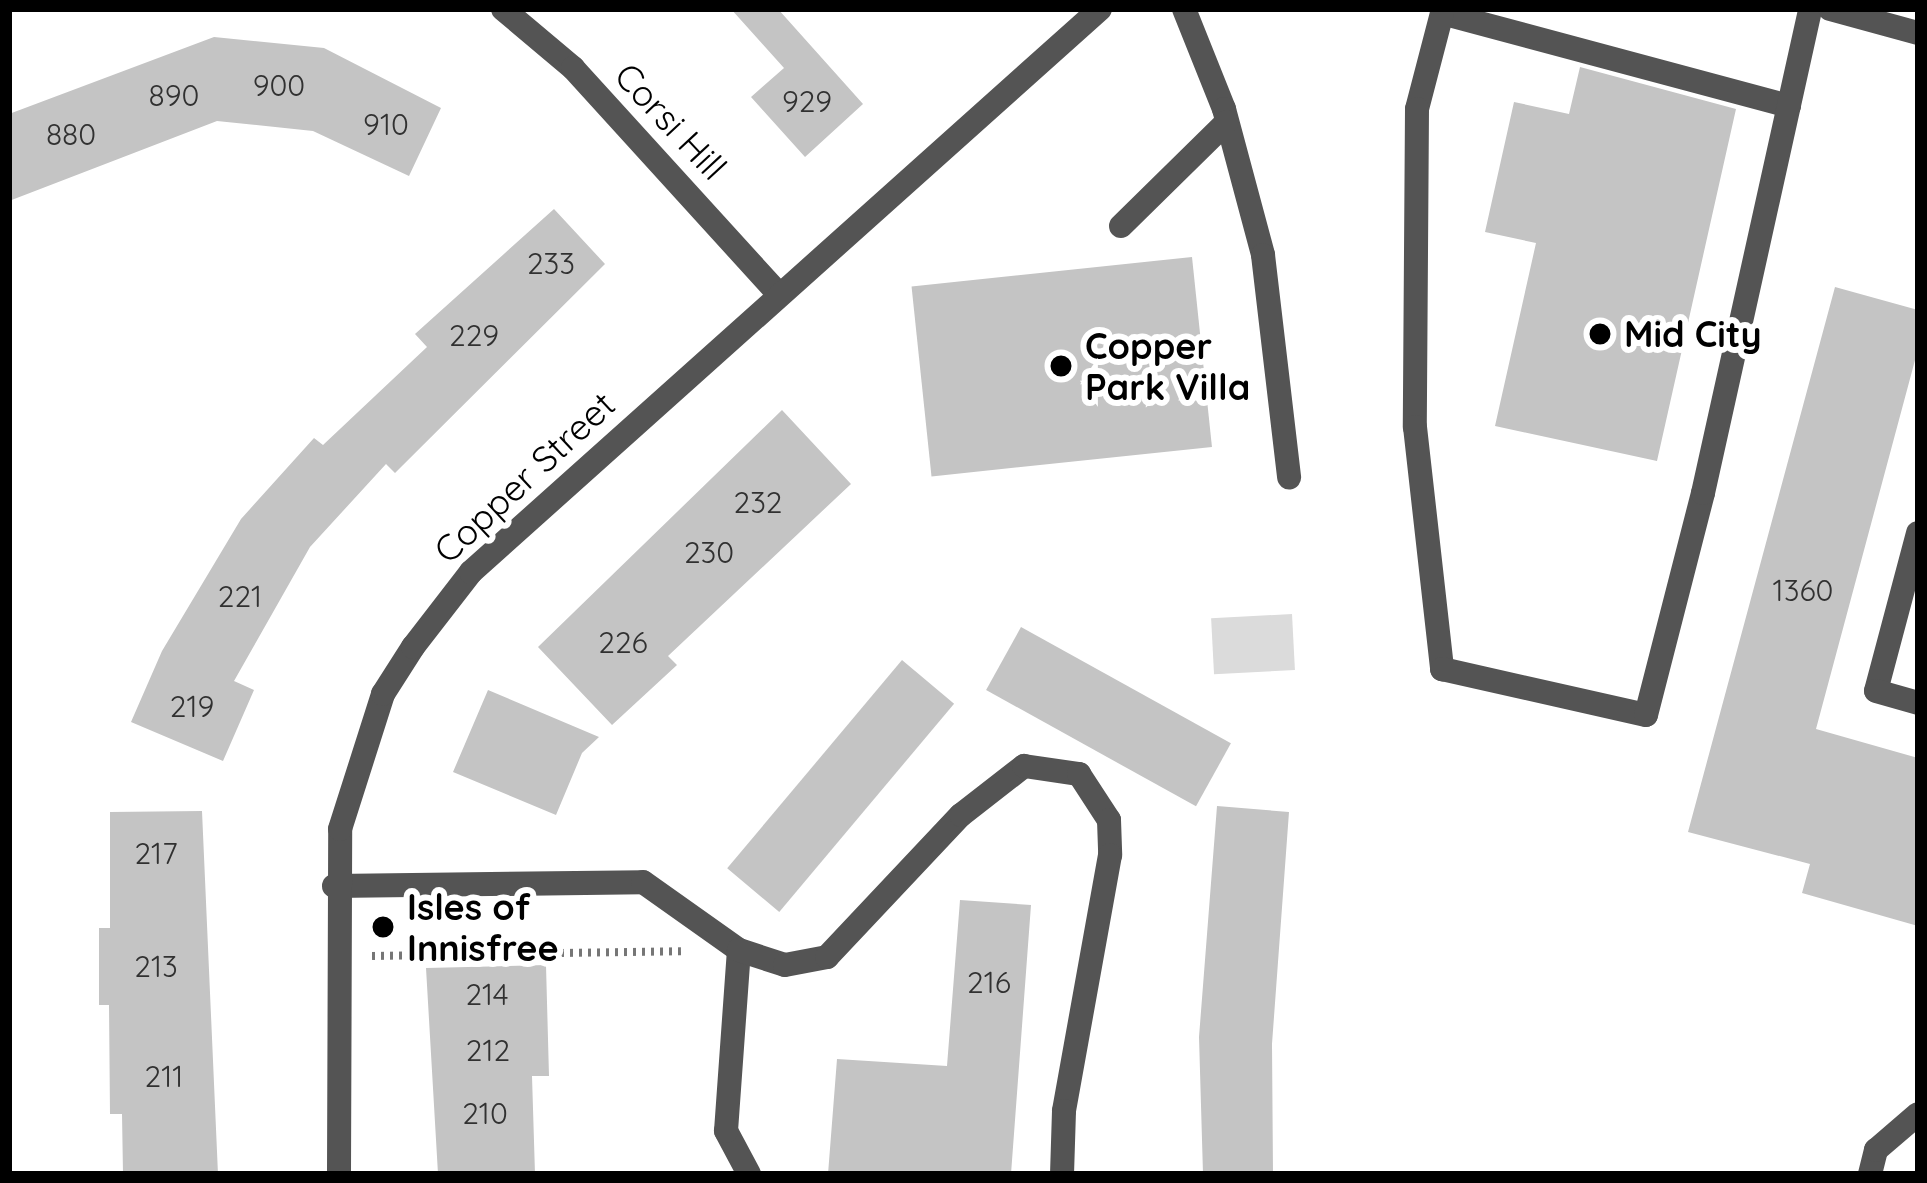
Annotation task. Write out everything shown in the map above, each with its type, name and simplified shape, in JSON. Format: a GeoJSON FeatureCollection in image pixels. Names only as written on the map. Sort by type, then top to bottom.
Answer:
{"type":"FeatureCollection","features":[{"type":"Feature","properties":{"kind":"street","name":"Corsi Hill"},"geometry":{"type":"LineString","coordinates":[[503,9],[573,68],[777,292]]}},
{"type":"Feature","properties":{"kind":"street","name":"Copper Street"},"geometry":{"type":"LineString","coordinates":[[339,1174],[334,886],[357,760],[382,694],[443,603],[777,292],[1100,9]]}},
{"type":"Feature","properties":{"kind":"street"},"geometry":{"type":"LineString","coordinates":[[1184,9],[1227,122],[1263,255],[1289,477]]}},
{"type":"Feature","properties":{"kind":"street"},"geometry":{"type":"LineString","coordinates":[[1789,106],[1442,13],[1417,109],[1415,404],[1442,669],[1646,716],[1789,106],[1810,9]]}},
{"type":"Feature","properties":{"kind":"street"},"geometry":{"type":"LineString","coordinates":[[1830,9],[1918,33]]}},
{"type":"Feature","properties":{"kind":"street"},"geometry":{"type":"LineString","coordinates":[[1121,226],[1227,122]]}},
{"type":"Feature","properties":{"kind":"street"},"geometry":{"type":"LineString","coordinates":[[1918,533],[1876,691],[1918,703]]}},
{"type":"Feature","properties":{"kind":"street"},"geometry":{"type":"LineString","coordinates":[[334,886],[643,882],[739,950],[785,965],[827,957],[1008,774],[1056,766],[1079,774],[1109,820],[1110,855],[1071,1063],[1062,1174]]}},
{"type":"Feature","properties":{"kind":"street"},"geometry":{"type":"LineString","coordinates":[[739,950],[727,1131],[749,1174]]}},
{"type":"Feature","properties":{"kind":"street"},"geometry":{"type":"LineString","coordinates":[[1870,1174],[1876,1150],[1918,1114]]}},
{"type":"Feature","properties":{"kind":"path"},"geometry":{"type":"LineString","coordinates":[[334,957],[739,950]]}},
{"type":"Feature","properties":{"kind":"shaded area"},"geometry":{"type":"Polygon","coordinates":[[[1292,614],[1295,670],[1214,674],[1211,618],[1292,614]]]}},
{"type":"Feature","properties":{"kind":"building"},"geometry":{"type":"Polygon","coordinates":[[[731,9],[778,9],[863,104],[805,157],[751,97],[784,68],[731,9]]]}},
{"type":"Feature","properties":{"kind":"building"},"geometry":{"type":"Polygon","coordinates":[[[214,37],[324,48],[441,108],[409,176],[313,131],[217,121],[9,201],[9,114],[214,37]]]}},
{"type":"Feature","properties":{"kind":"building","name":"Mid City"},"geometry":{"type":"Polygon","coordinates":[[[1580,67],[1736,109],[1657,461],[1495,426],[1536,243],[1485,232],[1514,102],[1569,114],[1580,67]]]}},
{"type":"Feature","properties":{"kind":"building"},"geometry":{"type":"Polygon","coordinates":[[[554,209],[605,264],[395,473],[386,464],[310,547],[234,681],[254,690],[223,761],[131,722],[162,651],[241,519],[314,438],[323,445],[427,347],[415,334],[554,209]]]}},
{"type":"Feature","properties":{"kind":"building","name":"Copper Park Villa"},"geometry":{"type":"Polygon","coordinates":[[[1192,257],[1212,447],[932,476],[912,286],[1192,257]]]}},
{"type":"Feature","properties":{"kind":"building"},"geometry":{"type":"Polygon","coordinates":[[[1835,287],[1918,310],[1918,349],[1816,729],[1918,758],[1918,926],[1802,893],[1810,864],[1688,832],[1835,287]]]}},
{"type":"Feature","properties":{"kind":"building"},"geometry":{"type":"Polygon","coordinates":[[[782,410],[851,484],[668,656],[677,665],[612,725],[538,647],[782,410]]]}},
{"type":"Feature","properties":{"kind":"building"},"geometry":{"type":"Polygon","coordinates":[[[1021,627],[1231,743],[1196,806],[986,690],[1021,627]]]}},
{"type":"Feature","properties":{"kind":"building"},"geometry":{"type":"Polygon","coordinates":[[[902,660],[954,704],[779,912],[727,868],[902,660]]]}},
{"type":"Feature","properties":{"kind":"building"},"geometry":{"type":"Polygon","coordinates":[[[488,690],[599,737],[582,753],[556,815],[453,772],[488,690]]]}},
{"type":"Feature","properties":{"kind":"building"},"geometry":{"type":"Polygon","coordinates":[[[1217,806],[1289,812],[1272,1044],[1273,1174],[1203,1174],[1199,1037],[1217,806]]]}},
{"type":"Feature","properties":{"kind":"building"},"geometry":{"type":"Polygon","coordinates":[[[202,811],[218,1174],[123,1174],[122,1114],[110,1114],[109,1005],[99,1005],[99,928],[110,928],[110,812],[202,811]]]}},
{"type":"Feature","properties":{"kind":"building"},"geometry":{"type":"Polygon","coordinates":[[[960,900],[1031,905],[1011,1174],[828,1174],[837,1059],[947,1066],[960,900]]]}},
{"type":"Feature","properties":{"kind":"building"},"geometry":{"type":"Polygon","coordinates":[[[546,965],[549,1076],[532,1076],[535,1174],[438,1174],[426,968],[546,965]]]}},
{"type":"Feature","properties":{"kind":"place","name":"Mid City"},"geometry":{"type":"Point","coordinates":[1600,334]}},
{"type":"Feature","properties":{"kind":"place","name":"Copper Park Villa"},"geometry":{"type":"Point","coordinates":[1061,366]}},
{"type":"Feature","properties":{"kind":"place","name":"Isles of Innisfree"},"geometry":{"type":"Point","coordinates":[383,927]}}]}
